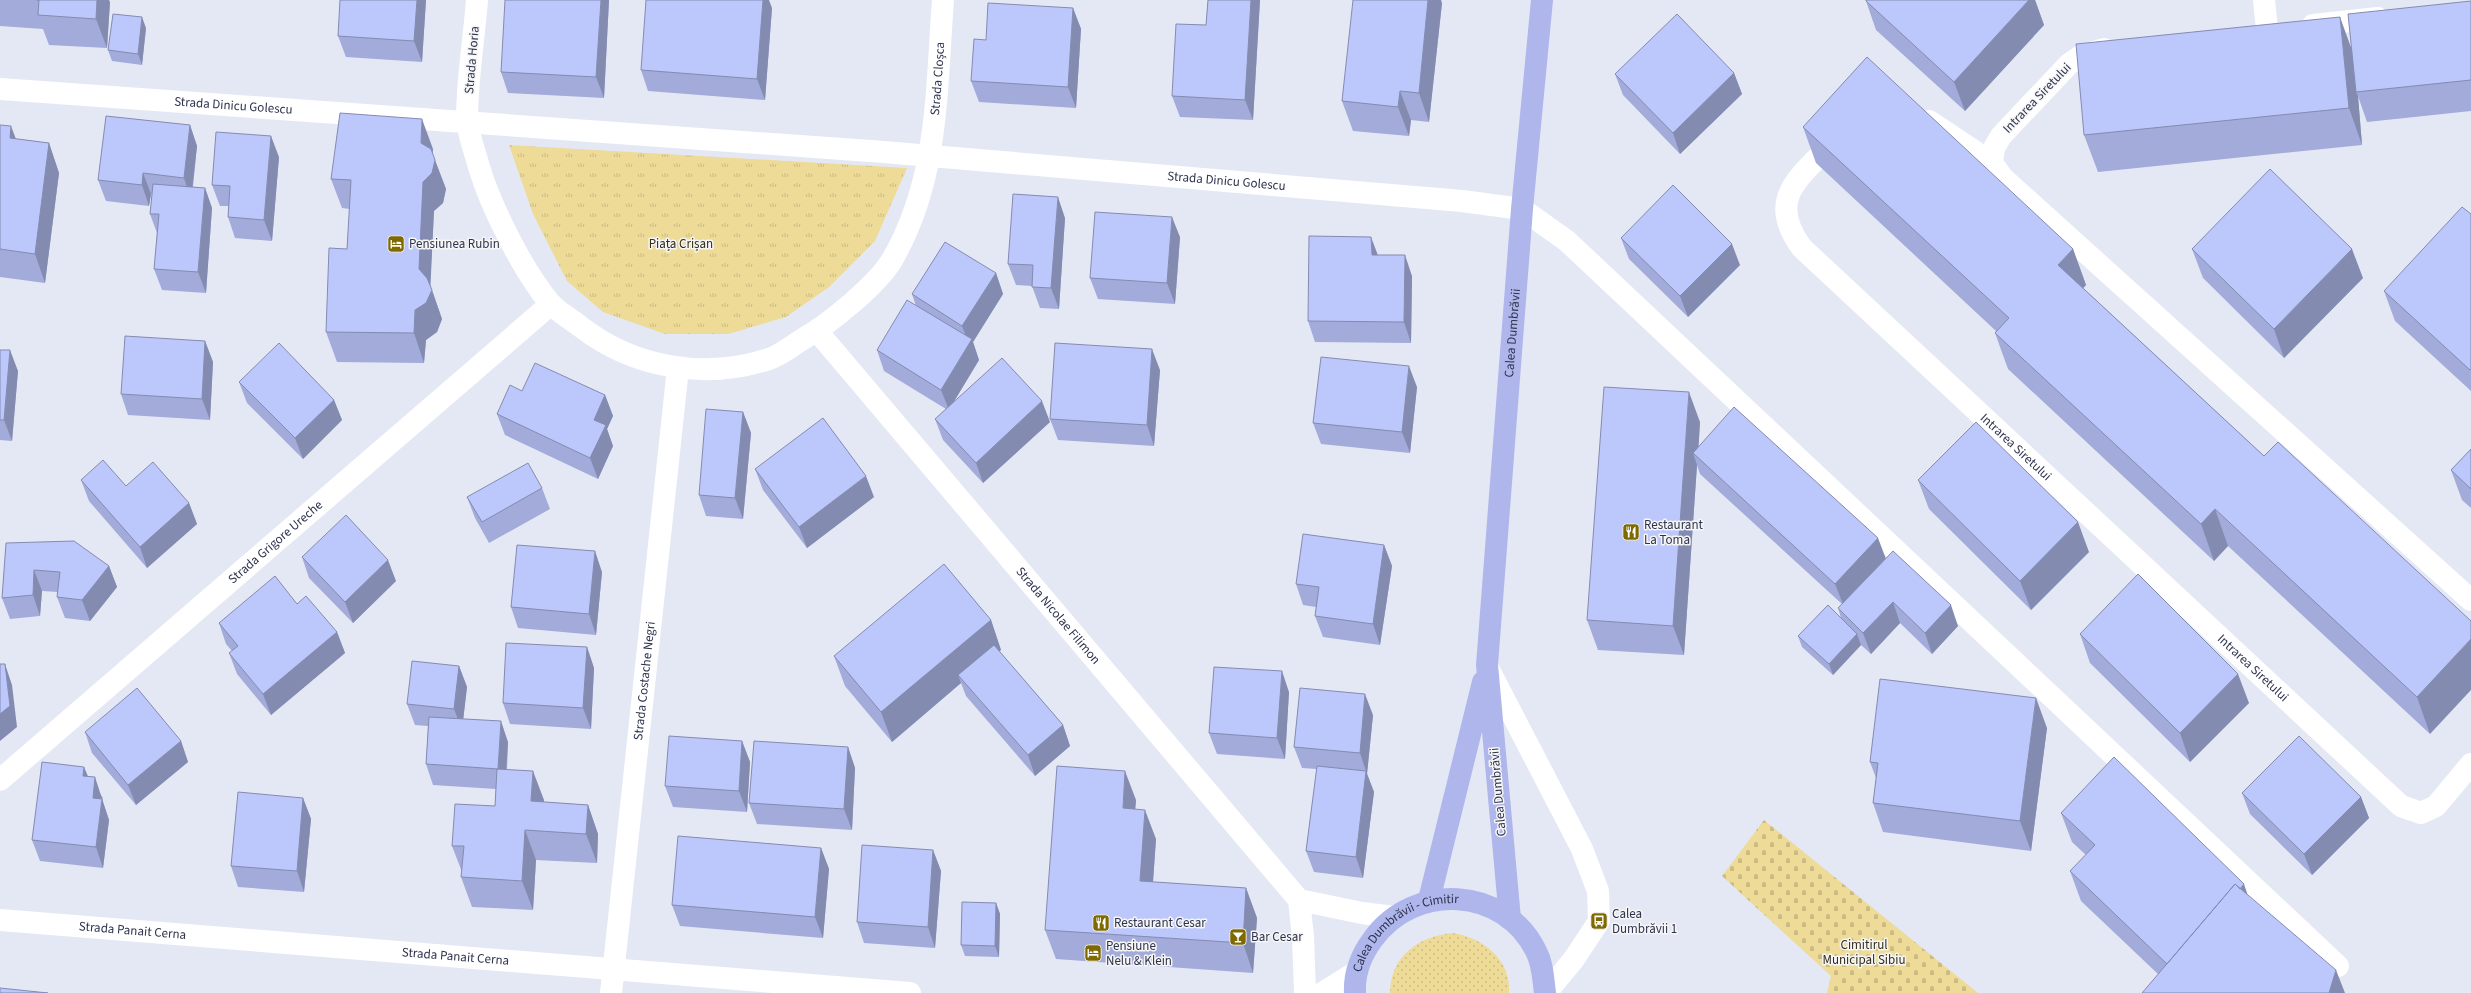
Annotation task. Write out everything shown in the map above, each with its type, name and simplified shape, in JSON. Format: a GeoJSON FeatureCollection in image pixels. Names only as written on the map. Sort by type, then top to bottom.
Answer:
{"type":"FeatureCollection","features":[{"type":"Feature","properties":{"kind":"main road","name":"Calea Dumbrăvii"},"geometry":{"type":"LineString","coordinates":[[1429,900],[1487,665],[1522,209],[1542,0]]}},
{"type":"Feature","properties":{"kind":"main road","name":"Calea Dumbrăvii"},"geometry":{"type":"LineString","coordinates":[[1487,665],[1510,919]]}},
{"type":"Feature","properties":{"kind":"main road","name":"Calea Dumbrăvii - Cimitir"},"geometry":{"type":"LineString","coordinates":[[1356,983],[1368,946],[1379,930],[1394,917],[1411,906],[1429,900],[1457,898],[1485,904],[1510,919],[1525,935],[1536,952],[1543,971],[1545,993]]}},
{"type":"Feature","properties":{"kind":"street","name":"Strada Horia"},"geometry":{"type":"LineString","coordinates":[[467,121],[477,0]]}},
{"type":"Feature","properties":{"kind":"street","name":"Strada Cloșca"},"geometry":{"type":"LineString","coordinates":[[931,156],[943,0]]}},
{"type":"Feature","properties":{"kind":"street"},"geometry":{"type":"LineString","coordinates":[[2264,0],[2267,30]]}},
{"type":"Feature","properties":{"kind":"street"},"geometry":{"type":"LineString","coordinates":[[2244,33],[2400,16]]}},
{"type":"Feature","properties":{"kind":"street","name":"Intrarea Siretului"},"geometry":{"type":"LineString","coordinates":[[1992,163],[1994,148],[2001,136],[2069,64],[2082,55],[2097,50],[2128,46]]}},
{"type":"Feature","properties":{"kind":"street","name":"Strada Dinicu Golescu"},"geometry":{"type":"LineString","coordinates":[[0,89],[467,121]]}},
{"type":"Feature","properties":{"kind":"street"},"geometry":{"type":"LineString","coordinates":[[1910,108],[1992,163],[2008,184],[2471,600]]}},
{"type":"Feature","properties":{"kind":"street"},"geometry":{"type":"LineString","coordinates":[[467,121],[931,156],[916,209],[891,262],[856,300],[817,331],[770,358],[720,369],[678,368],[630,357],[595,338],[551,304],[518,255],[494,207],[479,169],[467,121]]}},
{"type":"Feature","properties":{"kind":"street","name":"Intrarea Siretului"},"geometry":{"type":"LineString","coordinates":[[1851,123],[1789,191],[1786,203],[1790,232],[1802,248],[2401,806],[2421,813],[2436,806],[2471,764]]}},
{"type":"Feature","properties":{"kind":"street","name":"Strada Dinicu Golescu"},"geometry":{"type":"LineString","coordinates":[[931,156],[1462,201],[1522,209]]}},
{"type":"Feature","properties":{"kind":"street"},"geometry":{"type":"LineString","coordinates":[[1522,209],[1567,241],[2338,966]]}},
{"type":"Feature","properties":{"kind":"street","name":"Strada Grigore Ureche"},"geometry":{"type":"LineString","coordinates":[[0,780],[551,304]]}},
{"type":"Feature","properties":{"kind":"street","name":"Strada Nicolae Filimon"},"geometry":{"type":"LineString","coordinates":[[817,331],[1299,900]]}},
{"type":"Feature","properties":{"kind":"street","name":"Strada Costache Negri"},"geometry":{"type":"LineString","coordinates":[[611,993],[678,368]]}},
{"type":"Feature","properties":{"kind":"street"},"geometry":{"type":"LineString","coordinates":[[1487,665],[1582,849],[1598,891],[1599,921],[1574,959],[1545,993]]}},
{"type":"Feature","properties":{"kind":"street"},"geometry":{"type":"LineString","coordinates":[[1305,993],[1299,900],[1362,914],[1394,917]]}},
{"type":"Feature","properties":{"kind":"street","name":"Strada Panait Cerna"},"geometry":{"type":"LineString","coordinates":[[0,920],[910,993]]}},
{"type":"Feature","properties":{"kind":"street"},"geometry":{"type":"LineString","coordinates":[[1322,993],[1356,983]]}},
{"type":"Feature","properties":{"kind":"green space","name":"Piața Crișan"},"geometry":{"type":"Polygon","coordinates":[[[509,145],[907,168],[875,241],[829,287],[786,317],[728,334],[665,334],[603,312],[567,281],[533,214],[509,145]]]}},
{"type":"Feature","properties":{"kind":"green space","name":"Cimitirul Municipal Sibiu"},"geometry":{"type":"Polygon","coordinates":[[[1764,820],[1978,993],[1827,993],[1831,976],[1722,876],[1764,820]]]}},
{"type":"Feature","properties":{"kind":"green space"},"geometry":{"type":"Polygon","coordinates":[[[1453,933],[1475,940],[1493,952],[1500,960],[1505,970],[1509,993],[1390,993],[1391,980],[1395,968],[1409,950],[1429,938],[1453,933]]]}},
{"type":"Feature","properties":{"kind":"building"},"geometry":{"type":"Polygon","coordinates":[[[39,0],[97,0],[96,19],[38,15],[39,0]]]}},
{"type":"Feature","properties":{"kind":"building"},"geometry":{"type":"Polygon","coordinates":[[[340,0],[417,0],[414,41],[338,36],[340,0]]]}},
{"type":"Feature","properties":{"kind":"building"},"geometry":{"type":"Polygon","coordinates":[[[505,0],[601,0],[596,77],[501,72],[505,0]]]}},
{"type":"Feature","properties":{"kind":"building"},"geometry":{"type":"Polygon","coordinates":[[[646,0],[763,0],[757,79],[641,70],[646,0]]]}},
{"type":"Feature","properties":{"kind":"building"},"geometry":{"type":"Polygon","coordinates":[[[1208,0],[1251,0],[1245,100],[1172,96],[1176,24],[1206,25],[1208,0]]]}},
{"type":"Feature","properties":{"kind":"building"},"geometry":{"type":"Polygon","coordinates":[[[1353,0],[1428,0],[1419,93],[1400,91],[1398,107],[1342,101],[1353,0]]]}},
{"type":"Feature","properties":{"kind":"building"},"geometry":{"type":"Polygon","coordinates":[[[1866,0],[2029,0],[1954,82],[1866,0]]]}},
{"type":"Feature","properties":{"kind":"building"},"geometry":{"type":"Polygon","coordinates":[[[2471,1],[2471,80],[2356,92],[2348,14],[2471,1]]]}},
{"type":"Feature","properties":{"kind":"building"},"geometry":{"type":"Polygon","coordinates":[[[988,3],[1073,8],[1068,87],[971,81],[974,39],[986,40],[988,3]]]}},
{"type":"Feature","properties":{"kind":"building"},"geometry":{"type":"Polygon","coordinates":[[[113,14],[142,17],[138,54],[108,50],[113,14]]]}},
{"type":"Feature","properties":{"kind":"building"},"geometry":{"type":"Polygon","coordinates":[[[1677,14],[1734,73],[1673,133],[1615,74],[1677,14]]]}},
{"type":"Feature","properties":{"kind":"building"},"geometry":{"type":"Polygon","coordinates":[[[2340,17],[2349,108],[2084,135],[2076,44],[2340,17]]]}},
{"type":"Feature","properties":{"kind":"building"},"geometry":{"type":"Polygon","coordinates":[[[1867,57],[2073,249],[2058,265],[2264,456],[2278,442],[2471,621],[2471,639],[2417,697],[2215,509],[2201,524],[1995,333],[2009,318],[1803,127],[1867,57]]]}},
{"type":"Feature","properties":{"kind":"building","name":"Pensiunea Rubin"},"geometry":{"type":"Polygon","coordinates":[[[340,113],[422,119],[421,143],[431,149],[435,160],[432,173],[423,182],[419,269],[427,278],[432,290],[426,303],[415,310],[414,333],[326,332],[329,248],[347,249],[351,180],[331,179],[340,113]]]}},
{"type":"Feature","properties":{"kind":"building"},"geometry":{"type":"Polygon","coordinates":[[[106,116],[190,125],[184,178],[143,173],[142,185],[98,180],[106,116]]]}},
{"type":"Feature","properties":{"kind":"building"},"geometry":{"type":"Polygon","coordinates":[[[0,125],[11,126],[10,138],[49,143],[35,254],[0,249],[0,125]]]}},
{"type":"Feature","properties":{"kind":"building"},"geometry":{"type":"Polygon","coordinates":[[[216,132],[271,136],[264,220],[228,217],[230,186],[212,185],[216,132]]]}},
{"type":"Feature","properties":{"kind":"building"},"geometry":{"type":"Polygon","coordinates":[[[2270,169],[2352,249],[2274,329],[2192,249],[2270,169]]]}},
{"type":"Feature","properties":{"kind":"building"},"geometry":{"type":"Polygon","coordinates":[[[153,184],[205,188],[198,272],[154,269],[159,214],[150,214],[153,184]]]}},
{"type":"Feature","properties":{"kind":"building"},"geometry":{"type":"Polygon","coordinates":[[[1673,185],[1732,244],[1680,296],[1621,238],[1673,185]]]}},
{"type":"Feature","properties":{"kind":"building"},"geometry":{"type":"Polygon","coordinates":[[[1013,194],[1058,197],[1051,288],[1032,287],[1033,265],[1008,264],[1013,194]]]}},
{"type":"Feature","properties":{"kind":"building"},"geometry":{"type":"Polygon","coordinates":[[[2462,207],[2471,214],[2470,370],[2384,291],[2462,207]]]}},
{"type":"Feature","properties":{"kind":"building"},"geometry":{"type":"Polygon","coordinates":[[[1095,212],[1172,217],[1167,283],[1090,278],[1095,212]]]}},
{"type":"Feature","properties":{"kind":"building"},"geometry":{"type":"Polygon","coordinates":[[[1309,236],[1371,237],[1372,255],[1405,255],[1404,322],[1308,321],[1309,236]]]}},
{"type":"Feature","properties":{"kind":"building"},"geometry":{"type":"Polygon","coordinates":[[[945,242],[996,273],[962,326],[912,294],[945,242]]]}},
{"type":"Feature","properties":{"kind":"building"},"geometry":{"type":"Polygon","coordinates":[[[907,300],[972,339],[941,390],[877,350],[907,300]]]}},
{"type":"Feature","properties":{"kind":"building"},"geometry":{"type":"Polygon","coordinates":[[[125,336],[205,341],[202,399],[121,394],[125,336]]]}},
{"type":"Feature","properties":{"kind":"building"},"geometry":{"type":"Polygon","coordinates":[[[279,343],[334,400],[295,438],[239,382],[279,343]]]}},
{"type":"Feature","properties":{"kind":"building"},"geometry":{"type":"Polygon","coordinates":[[[1055,343],[1152,349],[1147,425],[1050,419],[1055,343]]]}},
{"type":"Feature","properties":{"kind":"building"},"geometry":{"type":"Polygon","coordinates":[[[0,350],[10,350],[4,420],[0,420],[0,350]]]}},
{"type":"Feature","properties":{"kind":"building"},"geometry":{"type":"Polygon","coordinates":[[[1321,357],[1409,366],[1402,432],[1313,423],[1321,357]]]}},
{"type":"Feature","properties":{"kind":"building"},"geometry":{"type":"Polygon","coordinates":[[[1002,358],[1042,401],[976,463],[935,419],[1002,358]]]}},
{"type":"Feature","properties":{"kind":"building"},"geometry":{"type":"Polygon","coordinates":[[[535,363],[605,395],[594,420],[606,425],[590,458],[497,414],[510,385],[522,391],[535,363]]]}},
{"type":"Feature","properties":{"kind":"building"},"geometry":{"type":"Polygon","coordinates":[[[1604,387],[1689,392],[1673,626],[1587,620],[1604,387]]]}},
{"type":"Feature","properties":{"kind":"building"},"geometry":{"type":"Polygon","coordinates":[[[1734,407],[1878,538],[1835,584],[1693,453],[1734,407]]]}},
{"type":"Feature","properties":{"kind":"building"},"geometry":{"type":"Polygon","coordinates":[[[706,409],[743,412],[735,498],[699,495],[706,409]]]}},
{"type":"Feature","properties":{"kind":"building"},"geometry":{"type":"Polygon","coordinates":[[[823,418],[866,476],[799,527],[755,469],[823,418]]]}},
{"type":"Feature","properties":{"kind":"building"},"geometry":{"type":"Polygon","coordinates":[[[1976,422],[2078,522],[2020,581],[1918,480],[1976,422]]]}},
{"type":"Feature","properties":{"kind":"building"},"geometry":{"type":"Polygon","coordinates":[[[2471,449],[2471,489],[2451,470],[2471,449]]]}},
{"type":"Feature","properties":{"kind":"building"},"geometry":{"type":"Polygon","coordinates":[[[103,460],[126,486],[153,462],[189,503],[140,547],[81,480],[103,460]]]}},
{"type":"Feature","properties":{"kind":"building"},"geometry":{"type":"Polygon","coordinates":[[[528,463],[542,488],[482,522],[467,497],[528,463]]]}},
{"type":"Feature","properties":{"kind":"building"},"geometry":{"type":"Polygon","coordinates":[[[346,515],[388,560],[345,602],[302,557],[346,515]]]}},
{"type":"Feature","properties":{"kind":"building"},"geometry":{"type":"Polygon","coordinates":[[[1303,534],[1384,545],[1373,624],[1315,616],[1319,587],[1296,584],[1303,534]]]}},
{"type":"Feature","properties":{"kind":"building"},"geometry":{"type":"Polygon","coordinates":[[[74,541],[109,566],[82,600],[57,597],[60,572],[34,570],[33,595],[2,598],[6,543],[74,541]]]}},
{"type":"Feature","properties":{"kind":"building"},"geometry":{"type":"Polygon","coordinates":[[[517,545],[595,551],[589,614],[511,607],[517,545]]]}},
{"type":"Feature","properties":{"kind":"building"},"geometry":{"type":"Polygon","coordinates":[[[1893,551],[1951,605],[1925,633],[1893,602],[1863,633],[1838,608],[1893,551]]]}},
{"type":"Feature","properties":{"kind":"building"},"geometry":{"type":"Polygon","coordinates":[[[944,564],[991,620],[881,712],[834,656],[944,564]]]}},
{"type":"Feature","properties":{"kind":"building"},"geometry":{"type":"Polygon","coordinates":[[[2138,574],[2238,674],[2180,733],[2080,634],[2138,574]]]}},
{"type":"Feature","properties":{"kind":"building"},"geometry":{"type":"Polygon","coordinates":[[[275,576],[297,604],[306,596],[337,632],[263,694],[229,653],[238,646],[219,623],[275,576]]]}},
{"type":"Feature","properties":{"kind":"building"},"geometry":{"type":"Polygon","coordinates":[[[1828,605],[1857,634],[1829,664],[1798,636],[1828,605]]]}},
{"type":"Feature","properties":{"kind":"building"},"geometry":{"type":"Polygon","coordinates":[[[506,643],[587,647],[583,708],[503,703],[506,643]]]}},
{"type":"Feature","properties":{"kind":"building"},"geometry":{"type":"Polygon","coordinates":[[[994,645],[1063,725],[1028,755],[958,675],[994,645]]]}},
{"type":"Feature","properties":{"kind":"building"},"geometry":{"type":"Polygon","coordinates":[[[412,661],[459,666],[454,709],[407,704],[412,661]]]}},
{"type":"Feature","properties":{"kind":"building"},"geometry":{"type":"Polygon","coordinates":[[[0,664],[5,664],[10,706],[0,714],[0,664]]]}},
{"type":"Feature","properties":{"kind":"building"},"geometry":{"type":"Polygon","coordinates":[[[1214,667],[1282,671],[1277,738],[1209,733],[1214,667]]]}},
{"type":"Feature","properties":{"kind":"building"},"geometry":{"type":"Polygon","coordinates":[[[1880,679],[2036,698],[2020,821],[1873,803],[1878,763],[1870,762],[1880,679]]]}},
{"type":"Feature","properties":{"kind":"building"},"geometry":{"type":"Polygon","coordinates":[[[137,688],[181,741],[128,785],[85,732],[137,688]]]}},
{"type":"Feature","properties":{"kind":"building"},"geometry":{"type":"Polygon","coordinates":[[[1300,688],[1365,694],[1360,753],[1294,747],[1300,688]]]}},
{"type":"Feature","properties":{"kind":"building"},"geometry":{"type":"Polygon","coordinates":[[[429,717],[501,721],[498,769],[426,764],[429,717]]]}},
{"type":"Feature","properties":{"kind":"building"},"geometry":{"type":"Polygon","coordinates":[[[669,736],[742,741],[739,791],[665,786],[669,736]]]}},
{"type":"Feature","properties":{"kind":"building"},"geometry":{"type":"Polygon","coordinates":[[[2299,736],[2361,797],[2304,854],[2242,793],[2299,736]]]}},
{"type":"Feature","properties":{"kind":"building"},"geometry":{"type":"Polygon","coordinates":[[[754,741],[848,747],[844,809],[749,803],[754,741]]]}},
{"type":"Feature","properties":{"kind":"building"},"geometry":{"type":"Polygon","coordinates":[[[2114,757],[2244,884],[2240,889],[2235,884],[2167,964],[2070,871],[2095,845],[2061,813],[2114,757]]]}},
{"type":"Feature","properties":{"kind":"building"},"geometry":{"type":"Polygon","coordinates":[[[42,762],[84,767],[83,776],[95,777],[93,798],[102,799],[96,847],[32,840],[42,762]]]}},
{"type":"Feature","properties":{"kind":"building"},"geometry":{"type":"Polygon","coordinates":[[[1057,766],[1125,771],[1123,808],[1145,810],[1140,881],[1246,888],[1243,943],[1045,930],[1057,766]]]}},
{"type":"Feature","properties":{"kind":"building"},"geometry":{"type":"Polygon","coordinates":[[[1317,766],[1366,771],[1356,857],[1306,851],[1317,766]]]}},
{"type":"Feature","properties":{"kind":"building"},"geometry":{"type":"Polygon","coordinates":[[[497,769],[533,771],[531,801],[588,805],[586,834],[525,830],[522,881],[461,877],[464,846],[452,846],[455,804],[495,806],[497,769]]]}},
{"type":"Feature","properties":{"kind":"building"},"geometry":{"type":"Polygon","coordinates":[[[238,792],[303,798],[297,871],[231,866],[238,792]]]}},
{"type":"Feature","properties":{"kind":"building"},"geometry":{"type":"Polygon","coordinates":[[[678,836],[821,848],[815,917],[672,905],[678,836]]]}},
{"type":"Feature","properties":{"kind":"building"},"geometry":{"type":"Polygon","coordinates":[[[862,845],[933,850],[928,927],[857,922],[862,845]]]}},
{"type":"Feature","properties":{"kind":"building"},"geometry":{"type":"Polygon","coordinates":[[[2235,884],[2336,970],[2329,993],[2142,993],[2235,884]]]}},
{"type":"Feature","properties":{"kind":"building"},"geometry":{"type":"Polygon","coordinates":[[[962,902],[996,903],[995,946],[961,945],[962,902]]]}},
{"type":"Feature","properties":{"kind":"building"},"geometry":{"type":"Polygon","coordinates":[[[0,988],[48,993],[0,993],[0,988]]]}},
{"type":"Feature","properties":{"kind":"place","name":"Pensiunea Rubin"},"geometry":{"type":"Point","coordinates":[396,244]}},
{"type":"Feature","properties":{"kind":"place","name":"Restaurant La Toma"},"geometry":{"type":"Point","coordinates":[1631,532]}},
{"type":"Feature","properties":{"kind":"place","name":"Calea Dumbrăvii 1"},"geometry":{"type":"Point","coordinates":[1599,921]}},
{"type":"Feature","properties":{"kind":"place","name":"Restaurant Cesar"},"geometry":{"type":"Point","coordinates":[1101,923]}},
{"type":"Feature","properties":{"kind":"place","name":"Bar Cesar"},"geometry":{"type":"Point","coordinates":[1238,937]}},
{"type":"Feature","properties":{"kind":"place","name":"Pensiune Nelu & Klein"},"geometry":{"type":"Point","coordinates":[1093,953]}}]}
